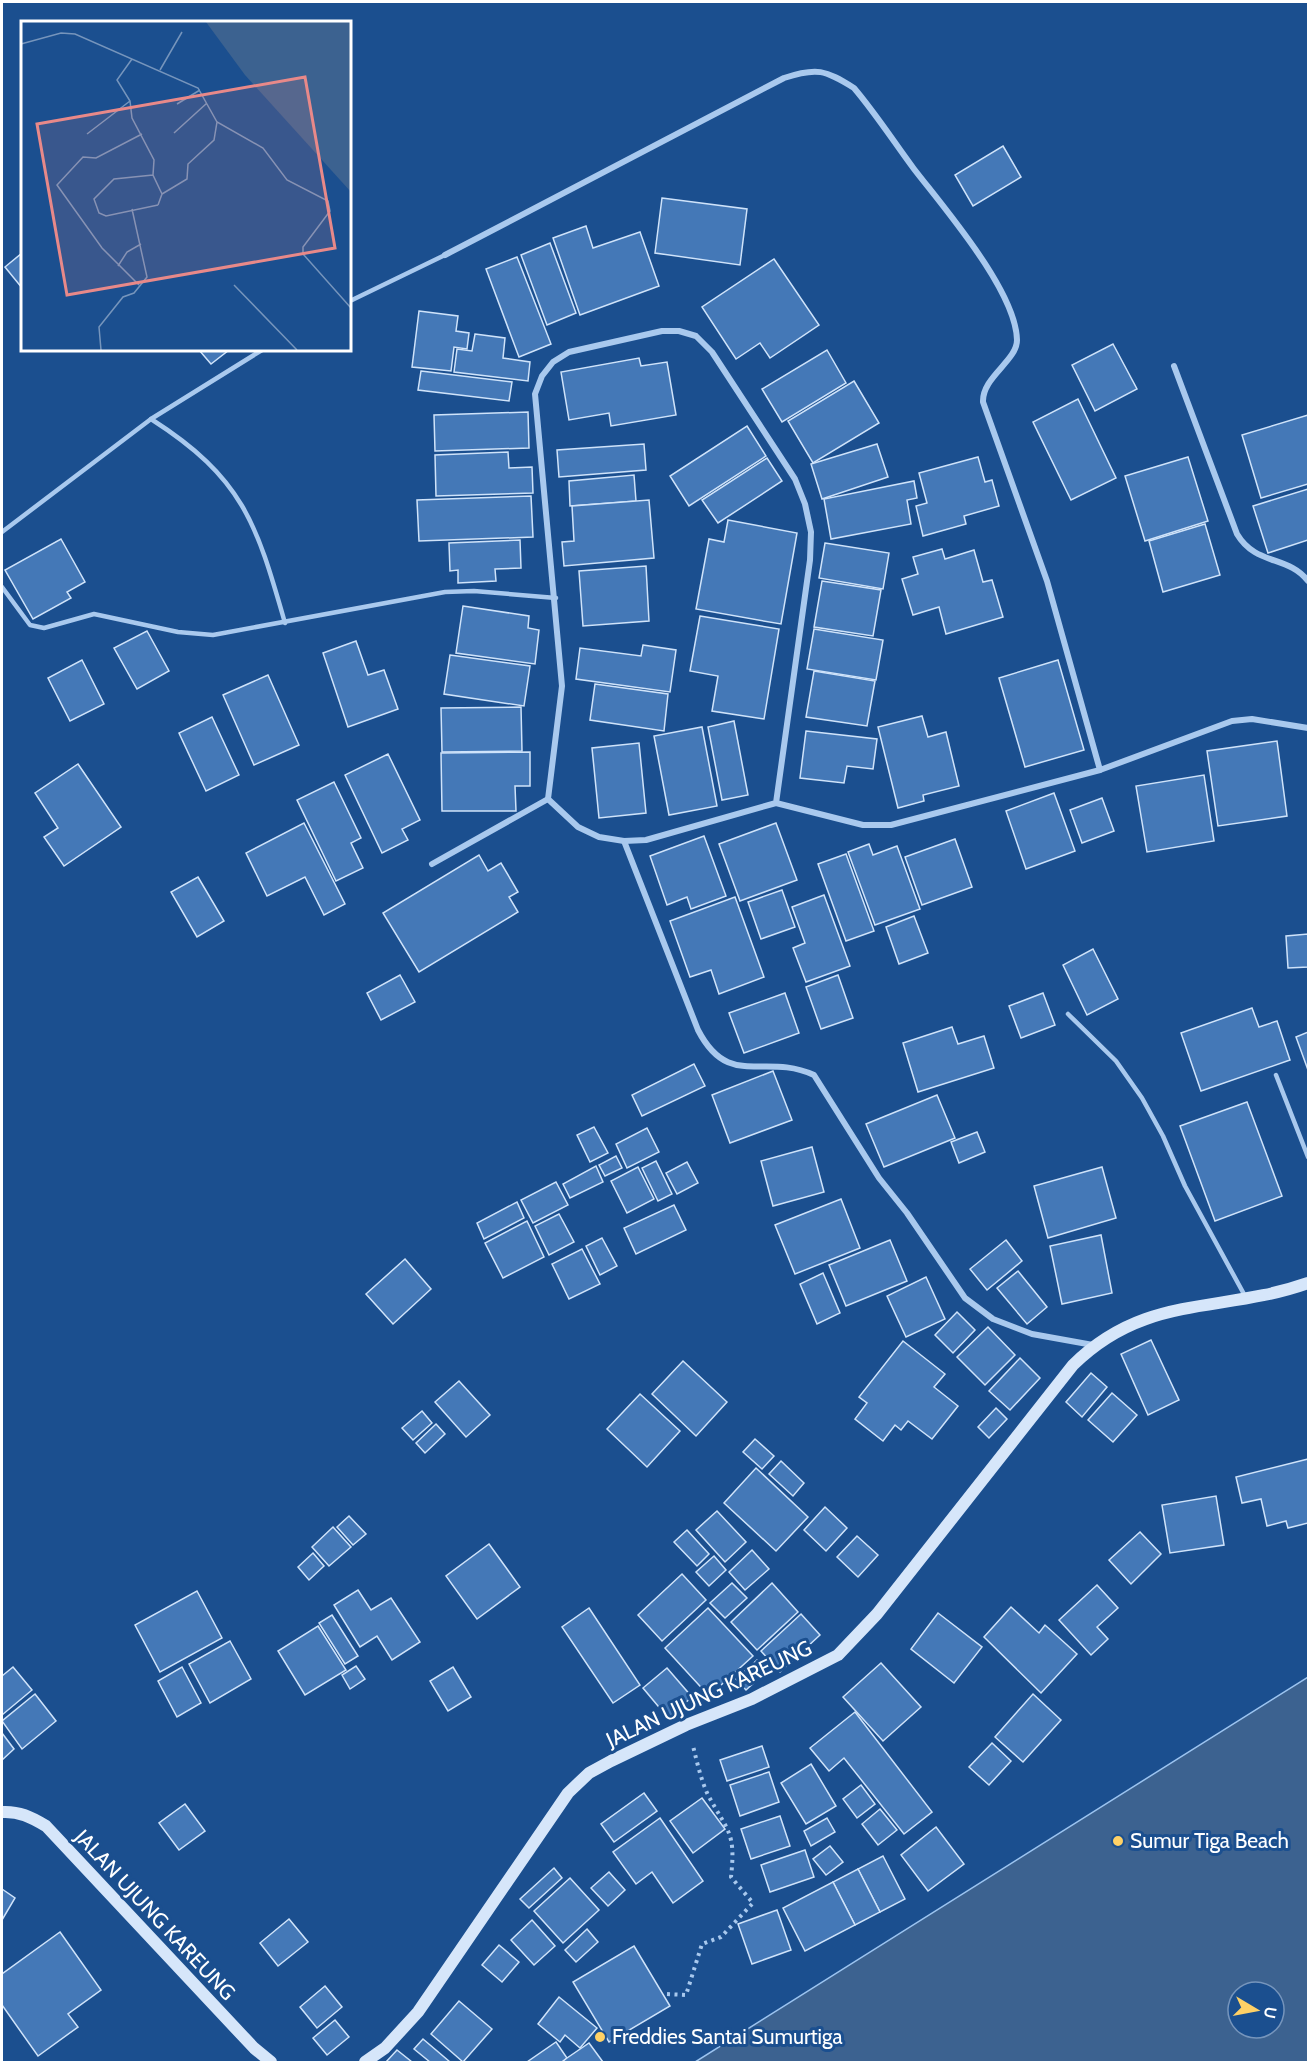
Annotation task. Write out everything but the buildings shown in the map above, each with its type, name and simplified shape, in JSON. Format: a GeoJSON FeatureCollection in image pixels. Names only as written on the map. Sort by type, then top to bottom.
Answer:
{"type":"FeatureCollection","features":[{"type":"Feature","properties":{"kind":"main road","name":"JALAN UJUNG KAREUNG"},"geometry":{"type":"LineString","coordinates":[[365,2062],[385,2048],[417,2012],[568,1793],[596,1769],[686,1725],[752,1699],[838,1655],[870,1622],[1073,1365],[1093,1346],[1138,1320],[1168,1311],[1246,1299],[1308,1284]]}},
{"type":"Feature","properties":{"kind":"main road","name":"JALAN UJUNG KAREUNG"},"geometry":{"type":"LineString","coordinates":[[2,1812],[30,1816],[46,1826],[254,2049],[271,2062]]}},
{"type":"Feature","properties":{"kind":"street"},"geometry":{"type":"LineString","coordinates":[[445,255],[784,78],[808,70],[828,72],[854,88],[965,236],[1007,304],[1017,338],[1016,348],[990,381],[983,402],[1047,581],[1100,770]]}},
{"type":"Feature","properties":{"kind":"street"},"geometry":{"type":"LineString","coordinates":[[548,800],[562,686],[556,598],[535,394],[542,376],[553,362],[568,351],[662,332],[679,331],[696,336],[712,352],[795,479],[805,504],[811,532],[810,560],[776,803]]}},
{"type":"Feature","properties":{"kind":"street"},"geometry":{"type":"LineString","coordinates":[[1174,366],[1245,548],[1298,570],[1308,581]]}},
{"type":"Feature","properties":{"kind":"street"},"geometry":{"type":"LineString","coordinates":[[548,800],[578,827],[599,837],[624,842],[646,840],[776,803],[863,825],[891,825],[1100,770],[1232,721],[1252,719],[1308,728]]}},
{"type":"Feature","properties":{"kind":"street"},"geometry":{"type":"LineString","coordinates":[[432,864],[548,800]]}},
{"type":"Feature","properties":{"kind":"street"},"geometry":{"type":"LineString","coordinates":[[624,842],[708,1049],[720,1060],[741,1066],[782,1066],[800,1069],[814,1075],[879,1178],[907,1213],[965,1298],[993,1319],[1032,1334],[1093,1346]]}},
{"type":"Feature","properties":{"kind":"lane"},"geometry":{"type":"LineString","coordinates":[[351,301],[445,255]]}},
{"type":"Feature","properties":{"kind":"lane"},"geometry":{"type":"LineString","coordinates":[[2,532],[151,419],[260,351]]}},
{"type":"Feature","properties":{"kind":"lane"},"geometry":{"type":"LineString","coordinates":[[151,419],[186,442],[220,473],[244,508],[259,538],[285,623]]}},
{"type":"Feature","properties":{"kind":"lane"},"geometry":{"type":"LineString","coordinates":[[2,587],[30,625],[44,628],[94,614],[178,632],[213,635],[445,592],[474,591],[556,598]]}},
{"type":"Feature","properties":{"kind":"lane"},"geometry":{"type":"LineString","coordinates":[[1068,1014],[1116,1061],[1142,1098],[1163,1136],[1185,1186],[1246,1299]]}},
{"type":"Feature","properties":{"kind":"lane"},"geometry":{"type":"LineString","coordinates":[[1276,1075],[1308,1157]]}},
{"type":"Feature","properties":{"kind":"path"},"geometry":{"type":"LineString","coordinates":[[667,1994],[686,1995],[702,1944],[721,1937],[753,1903],[731,1877],[734,1848],[725,1820],[708,1794],[686,1725]]}},
{"type":"Feature","properties":{"kind":"water"},"geometry":{"type":"Polygon","coordinates":[[[1308,1677],[1308,2062],[695,2062],[1308,1677]]]}},
{"type":"Feature","properties":{"kind":"place","name":"Sumur Tiga Beach"},"geometry":{"type":"Point","coordinates":[1118,1841]}},
{"type":"Feature","properties":{"kind":"place","name":"Freddies Santai Sumurtiga"},"geometry":{"type":"Point","coordinates":[600,2037]}}]}
